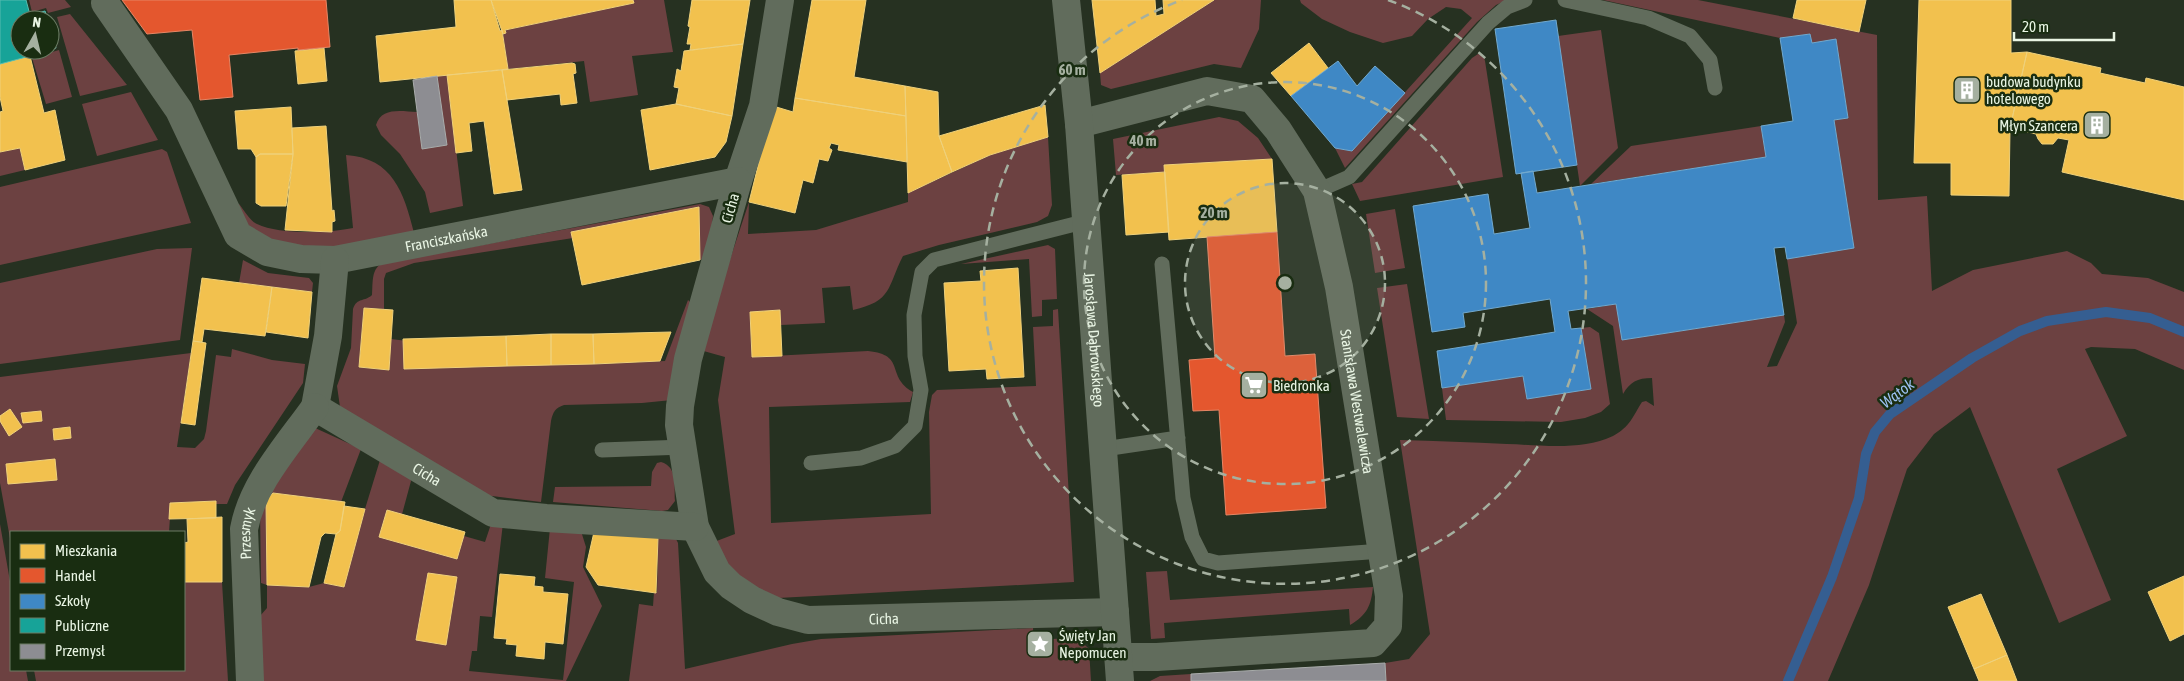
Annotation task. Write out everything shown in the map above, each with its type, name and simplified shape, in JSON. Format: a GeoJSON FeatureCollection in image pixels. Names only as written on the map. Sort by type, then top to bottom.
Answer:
{"type":"FeatureCollection","features":[{"type":"Feature","properties":{"kind":"street"},"geometry":{"type":"LineString","coordinates":[[738,181],[763,106],[780,0]]}},
{"type":"Feature","properties":{"kind":"street","name":"Jarosława Dąbrowskiego"},"geometry":{"type":"LineString","coordinates":[[1066,0],[1080,124],[1120,669]]}},
{"type":"Feature","properties":{"kind":"street","name":"Franciszkańska"},"geometry":{"type":"LineString","coordinates":[[104,3],[179,110],[238,235],[267,252],[300,259],[335,260],[738,181]]}},
{"type":"Feature","properties":{"kind":"street","name":"Stanisława Westwalewicza"},"geometry":{"type":"LineString","coordinates":[[1080,124],[1207,91],[1252,99],[1278,130],[1317,190],[1339,287],[1389,596],[1388,626],[1373,643],[1157,657],[1120,669]]}},
{"type":"Feature","properties":{"kind":"street","name":"Cicha"},"geometry":{"type":"LineString","coordinates":[[738,181],[688,359],[680,406],[679,425],[684,447],[695,527],[717,572],[731,586],[752,600],[778,612],[808,620],[1115,612]]}},
{"type":"Feature","properties":{"kind":"street"},"geometry":{"type":"LineString","coordinates":[[315,407],[328,336],[335,260]]}},
{"type":"Feature","properties":{"kind":"street","name":"Cicha"},"geometry":{"type":"LineString","coordinates":[[315,407],[493,513],[695,527]]}},
{"type":"Feature","properties":{"kind":"street","name":"Przesmyk"},"geometry":{"type":"LineString","coordinates":[[250,681],[244,530],[247,511],[260,486],[315,407]]}},
{"type":"Feature","properties":{"kind":"lane"},"geometry":{"type":"LineString","coordinates":[[1317,190],[1349,178],[1488,23],[1507,7],[1525,0]]}},
{"type":"Feature","properties":{"kind":"lane"},"geometry":{"type":"LineString","coordinates":[[1565,0],[1648,18],[1690,36],[1710,60],[1715,88]]}},
{"type":"Feature","properties":{"kind":"lane"},"geometry":{"type":"LineString","coordinates":[[811,463],[861,458],[895,446],[914,426],[921,390],[915,356],[914,315],[922,272],[934,260],[1087,221]]}},
{"type":"Feature","properties":{"kind":"lane"},"geometry":{"type":"LineString","coordinates":[[1162,264],[1183,498],[1192,537],[1203,559],[1218,563],[1382,550]]}},
{"type":"Feature","properties":{"kind":"lane"},"geometry":{"type":"LineString","coordinates":[[1104,449],[1178,438]]}},
{"type":"Feature","properties":{"kind":"lane"},"geometry":{"type":"LineString","coordinates":[[602,450],[684,447]]}},
{"type":"Feature","properties":{"kind":"shaded area"},"geometry":{"type":"Polygon","coordinates":[[[29,0],[65,0],[71,7],[60,10],[47,10],[46,8],[32,10],[29,0]]]}},
{"type":"Feature","properties":{"kind":"shaded area"},"geometry":{"type":"Polygon","coordinates":[[[633,0],[664,0],[673,52],[632,56],[638,95],[590,102],[584,61],[508,69],[503,34],[506,33],[505,30],[634,3],[633,0]]]}},
{"type":"Feature","properties":{"kind":"shaded area"},"geometry":{"type":"Polygon","coordinates":[[[1214,0],[1261,0],[1259,29],[1241,68],[1214,64],[1111,89],[1101,85],[1100,73],[1214,0]]]}},
{"type":"Feature","properties":{"kind":"shaded area"},"geometry":{"type":"Polygon","coordinates":[[[1300,0],[1507,0],[1496,5],[1477,22],[1345,168],[1335,148],[1352,151],[1472,18],[1461,9],[1446,7],[1428,19],[1412,36],[1383,43],[1350,32],[1322,19],[1301,3],[1300,0]]]}},
{"type":"Feature","properties":{"kind":"shaded area"},"geometry":{"type":"Polygon","coordinates":[[[1603,0],[1698,0],[1877,35],[1878,200],[1927,196],[1932,291],[1973,270],[2067,251],[2091,263],[2102,274],[2148,278],[2184,292],[2184,330],[2150,317],[2106,310],[2047,319],[2018,329],[1970,356],[1888,412],[1873,431],[1864,454],[1857,497],[1830,576],[1786,681],[1386,681],[1385,663],[1409,659],[1430,634],[1400,440],[1561,446],[1588,444],[1613,436],[1627,425],[1642,402],[1646,401],[1654,406],[1652,378],[1634,382],[1628,386],[1623,394],[1613,326],[1587,309],[1616,304],[1622,340],[1784,315],[1785,322],[1767,367],[1777,366],[1797,323],[1787,259],[1854,248],[1834,120],[1848,118],[1836,40],[1812,43],[1810,34],[1780,38],[1603,0]]]}},
{"type":"Feature","properties":{"kind":"shaded area"},"geometry":{"type":"Polygon","coordinates":[[[70,14],[127,85],[80,96],[60,27],[60,16],[70,14]]]}},
{"type":"Feature","properties":{"kind":"shaded area"},"geometry":{"type":"Polygon","coordinates":[[[1601,30],[1618,148],[1580,186],[1558,36],[1601,30]]]}},
{"type":"Feature","properties":{"kind":"shaded area"},"geometry":{"type":"Polygon","coordinates":[[[60,54],[72,97],[46,104],[33,60],[60,60],[60,54]]]}},
{"type":"Feature","properties":{"kind":"shaded area"},"geometry":{"type":"Polygon","coordinates":[[[1478,54],[1483,55],[1485,61],[1503,177],[1360,201],[1352,184],[1362,182],[1472,58],[1478,54]]]}},
{"type":"Feature","properties":{"kind":"shaded area"},"geometry":{"type":"Polygon","coordinates":[[[447,75],[463,206],[430,213],[425,192],[400,154],[381,135],[376,125],[382,115],[392,111],[417,112],[422,149],[446,145],[437,76],[447,75]]]}},
{"type":"Feature","properties":{"kind":"shaded area"},"geometry":{"type":"Polygon","coordinates":[[[131,92],[158,140],[97,156],[82,104],[131,92]]]}},
{"type":"Feature","properties":{"kind":"shaded area"},"geometry":{"type":"Polygon","coordinates":[[[1219,117],[1238,121],[1258,138],[1272,159],[1165,165],[1165,172],[1116,175],[1113,139],[1219,117]]]}},
{"type":"Feature","properties":{"kind":"shaded area"},"geometry":{"type":"Polygon","coordinates":[[[1761,126],[1766,157],[1591,184],[1631,146],[1761,126]]]}},
{"type":"Feature","properties":{"kind":"shaded area"},"geometry":{"type":"Polygon","coordinates":[[[1048,137],[1052,205],[1048,216],[1037,222],[939,245],[903,256],[887,291],[875,302],[866,306],[853,310],[850,286],[822,288],[825,323],[781,325],[780,310],[750,312],[752,357],[868,351],[880,353],[888,357],[905,386],[913,392],[910,402],[769,407],[771,523],[931,514],[929,412],[932,395],[937,390],[1036,386],[1033,327],[1053,326],[1053,310],[1058,309],[1074,582],[778,598],[746,582],[725,561],[714,542],[735,534],[718,400],[725,357],[700,350],[749,202],[748,234],[816,230],[908,202],[908,193],[990,155],[1048,137]]]}},
{"type":"Feature","properties":{"kind":"shaded area"},"geometry":{"type":"Polygon","coordinates":[[[20,148],[25,170],[0,176],[0,152],[20,148]]]}},
{"type":"Feature","properties":{"kind":"shaded area"},"geometry":{"type":"Polygon","coordinates":[[[162,149],[167,152],[191,223],[0,265],[0,187],[162,149]]]}},
{"type":"Feature","properties":{"kind":"shaded area"},"geometry":{"type":"Polygon","coordinates":[[[346,155],[362,158],[386,170],[394,180],[406,204],[414,233],[367,243],[341,246],[315,248],[291,246],[268,239],[249,226],[234,206],[239,204],[254,223],[266,228],[318,232],[353,228],[346,155]]]}},
{"type":"Feature","properties":{"kind":"shaded area"},"geometry":{"type":"Polygon","coordinates":[[[700,204],[709,207],[713,216],[709,253],[706,258],[700,260],[699,208],[573,238],[414,263],[386,273],[384,279],[384,309],[364,308],[359,367],[388,370],[391,339],[594,364],[665,361],[688,300],[691,303],[672,400],[642,403],[564,405],[555,411],[551,421],[541,502],[484,495],[340,407],[337,386],[351,348],[353,309],[359,301],[372,295],[374,274],[381,264],[700,204]]]}},
{"type":"Feature","properties":{"kind":"shaded area"},"geometry":{"type":"Polygon","coordinates":[[[1395,209],[1405,268],[1375,273],[1366,214],[1395,209]]]}},
{"type":"Feature","properties":{"kind":"shaded area"},"geometry":{"type":"Polygon","coordinates":[[[1048,245],[1055,249],[1057,299],[1042,300],[1042,316],[1032,317],[1029,259],[961,264],[1048,245]]]}},
{"type":"Feature","properties":{"kind":"shaded area"},"geometry":{"type":"Polygon","coordinates":[[[192,248],[180,340],[0,364],[0,283],[157,249],[192,248]]]}},
{"type":"Feature","properties":{"kind":"shaded area"},"geometry":{"type":"Polygon","coordinates":[[[243,260],[268,273],[309,278],[313,283],[312,292],[239,283],[243,260]]]}},
{"type":"Feature","properties":{"kind":"shaded area"},"geometry":{"type":"Polygon","coordinates":[[[1407,284],[1429,419],[1397,417],[1377,288],[1407,284]]]}},
{"type":"Feature","properties":{"kind":"shaded area"},"geometry":{"type":"Polygon","coordinates":[[[2106,315],[2150,322],[2184,336],[2184,370],[2135,349],[2091,347],[2085,349],[2127,436],[2057,469],[2111,600],[2059,623],[1970,407],[1934,434],[1907,469],[1869,585],[1828,681],[1791,681],[1834,578],[1861,499],[1869,455],[1878,432],[1892,416],[1973,361],[2022,333],[2048,324],[2106,315]]]}},
{"type":"Feature","properties":{"kind":"shaded area"},"geometry":{"type":"Polygon","coordinates":[[[1590,327],[1599,333],[1610,404],[1601,412],[1585,418],[1561,422],[1446,420],[1442,388],[1523,376],[1527,399],[1590,389],[1581,328],[1590,327]]]}},
{"type":"Feature","properties":{"kind":"shaded area"},"geometry":{"type":"Polygon","coordinates":[[[232,349],[272,360],[305,364],[303,383],[235,485],[227,504],[216,504],[216,501],[171,503],[169,531],[10,531],[10,538],[0,483],[0,377],[191,353],[177,447],[195,448],[204,439],[206,431],[216,355],[231,357],[232,349]]]}},
{"type":"Feature","properties":{"kind":"shaded area"},"geometry":{"type":"Polygon","coordinates":[[[313,427],[361,449],[341,502],[273,493],[266,499],[267,585],[261,583],[260,506],[313,427]]]}},
{"type":"Feature","properties":{"kind":"shaded area"},"geometry":{"type":"Polygon","coordinates":[[[380,460],[410,477],[411,481],[401,518],[485,542],[492,521],[503,523],[492,617],[480,616],[477,651],[472,651],[469,671],[563,680],[574,582],[545,578],[550,528],[581,531],[586,547],[583,567],[602,606],[566,681],[261,681],[260,616],[267,608],[267,585],[309,587],[324,583],[344,587],[353,548],[380,460]]]}},
{"type":"Feature","properties":{"kind":"shaded area"},"geometry":{"type":"Polygon","coordinates":[[[661,462],[670,468],[674,478],[675,501],[668,510],[553,502],[555,487],[651,486],[652,472],[657,463],[661,462]]]}},
{"type":"Feature","properties":{"kind":"shaded area"},"geometry":{"type":"Polygon","coordinates":[[[0,524],[10,581],[10,671],[26,671],[28,681],[0,681],[0,524]]]}},
{"type":"Feature","properties":{"kind":"shaded area"},"geometry":{"type":"Polygon","coordinates":[[[658,537],[676,539],[678,543],[685,669],[821,639],[1033,628],[1034,652],[1052,652],[1051,639],[1072,639],[1085,645],[1089,649],[1091,681],[629,681],[639,604],[653,606],[654,592],[657,592],[658,537]]]}},
{"type":"Feature","properties":{"kind":"shaded area"},"geometry":{"type":"Polygon","coordinates":[[[1167,571],[1170,600],[1373,587],[1371,600],[1364,614],[1350,625],[1349,609],[1164,623],[1165,638],[1151,639],[1146,572],[1167,571]]]}},
{"type":"Feature","properties":{"kind":"shaded area"},"geometry":{"type":"Polygon","coordinates":[[[185,582],[222,582],[228,681],[36,681],[34,671],[185,671],[185,582]]]}},
{"type":"Feature","properties":{"kind":"shaded area"},"geometry":{"type":"Polygon","coordinates":[[[1191,674],[1191,681],[1150,681],[1160,676],[1191,674]]]}},
{"type":"Feature","properties":{"kind":"building: Mieszkania"},"geometry":{"type":"Polygon","coordinates":[[[454,0],[491,0],[500,31],[502,30],[508,69],[380,82],[376,36],[456,27],[454,0]]]}},
{"type":"Feature","properties":{"kind":"building: Mieszkania"},"geometry":{"type":"Polygon","coordinates":[[[491,0],[633,0],[634,3],[505,30],[506,33],[503,34],[491,0]]]}},
{"type":"Feature","properties":{"kind":"building: Mieszkania"},"geometry":{"type":"Polygon","coordinates":[[[692,0],[750,0],[743,44],[690,50],[691,44],[687,44],[692,0]]]}},
{"type":"Feature","properties":{"kind":"building: Mieszkania"},"geometry":{"type":"Polygon","coordinates":[[[812,0],[866,0],[854,77],[905,86],[906,116],[795,98],[812,0]]]}},
{"type":"Feature","properties":{"kind":"building: Mieszkania"},"geometry":{"type":"Polygon","coordinates":[[[1092,0],[1155,0],[1156,16],[1164,14],[1163,0],[1214,0],[1100,73],[1092,0]]]}},
{"type":"Feature","properties":{"kind":"building: Mieszkania"},"geometry":{"type":"Polygon","coordinates":[[[1797,0],[1866,0],[1859,32],[1793,18],[1797,0]]]}},
{"type":"Feature","properties":{"kind":"building: Mieszkania","name":"budowa budynku hotelowego"},"geometry":{"type":"Polygon","coordinates":[[[1919,0],[2011,0],[2011,53],[2027,52],[2010,128],[2009,196],[1951,195],[1951,163],[1914,163],[1919,0]]]}},
{"type":"Feature","properties":{"kind":"building: Mieszkania"},"geometry":{"type":"Polygon","coordinates":[[[1309,43],[1328,68],[1291,96],[1271,73],[1309,43]]]}},
{"type":"Feature","properties":{"kind":"building: Mieszkania"},"geometry":{"type":"Polygon","coordinates":[[[743,44],[732,116],[676,104],[679,88],[674,87],[677,69],[681,71],[684,51],[743,44]]]}},
{"type":"Feature","properties":{"kind":"building: Mieszkania"},"geometry":{"type":"Polygon","coordinates":[[[324,48],[327,81],[298,84],[295,51],[324,48]]]}},
{"type":"Feature","properties":{"kind":"building: Mieszkania","name":"Młyn Szancera"},"geometry":{"type":"Polygon","coordinates":[[[2027,52],[2101,68],[2100,73],[2145,83],[2146,78],[2184,87],[2184,200],[2062,172],[2069,140],[2058,138],[2053,144],[2042,144],[2036,134],[2010,128],[2027,52]]]}},
{"type":"Feature","properties":{"kind":"building: Mieszkania"},"geometry":{"type":"Polygon","coordinates":[[[15,60],[31,60],[44,113],[55,110],[65,160],[25,170],[20,148],[0,152],[0,112],[3,111],[0,97],[0,64],[15,60]]]}},
{"type":"Feature","properties":{"kind":"building: Mieszkania"},"geometry":{"type":"Polygon","coordinates":[[[575,64],[576,73],[573,74],[577,103],[561,105],[560,94],[507,100],[502,70],[575,64]]]}},
{"type":"Feature","properties":{"kind":"building: Mieszkania"},"geometry":{"type":"Polygon","coordinates":[[[502,70],[522,190],[494,194],[484,121],[469,123],[472,151],[456,153],[447,75],[502,70]]]}},
{"type":"Feature","properties":{"kind":"building: Mieszkania"},"geometry":{"type":"Polygon","coordinates":[[[905,86],[938,92],[939,136],[952,172],[908,193],[905,86]]]}},
{"type":"Feature","properties":{"kind":"building: Mieszkania"},"geometry":{"type":"Polygon","coordinates":[[[795,98],[906,116],[907,162],[838,150],[839,145],[831,143],[829,148],[832,150],[828,161],[819,159],[813,183],[803,180],[795,213],[749,202],[773,106],[793,112],[795,98]]]}},
{"type":"Feature","properties":{"kind":"building: Mieszkania"},"geometry":{"type":"Polygon","coordinates":[[[676,104],[732,116],[726,142],[715,157],[650,170],[641,110],[676,104]]]}},
{"type":"Feature","properties":{"kind":"building: Mieszkania"},"geometry":{"type":"Polygon","coordinates":[[[1045,105],[1048,137],[990,155],[952,172],[939,136],[1045,105]]]}},
{"type":"Feature","properties":{"kind":"building: Mieszkania"},"geometry":{"type":"Polygon","coordinates":[[[291,107],[293,154],[260,154],[256,157],[251,149],[238,149],[235,111],[291,107]]]}},
{"type":"Feature","properties":{"kind":"building: Mieszkania"},"geometry":{"type":"Polygon","coordinates":[[[326,126],[332,211],[334,210],[335,221],[332,222],[332,232],[285,230],[293,154],[292,128],[326,126]]]}},
{"type":"Feature","properties":{"kind":"building: Mieszkania"},"geometry":{"type":"Polygon","coordinates":[[[260,154],[293,154],[286,206],[261,206],[256,203],[256,157],[260,154]]]}},
{"type":"Feature","properties":{"kind":"building: Mieszkania"},"geometry":{"type":"Polygon","coordinates":[[[1272,159],[1277,232],[1169,240],[1164,165],[1272,159]]]}},
{"type":"Feature","properties":{"kind":"building: Mieszkania"},"geometry":{"type":"Polygon","coordinates":[[[1165,172],[1169,232],[1126,235],[1122,175],[1165,172]]]}},
{"type":"Feature","properties":{"kind":"building: Mieszkania"},"geometry":{"type":"Polygon","coordinates":[[[699,207],[700,260],[582,285],[571,232],[699,207]]]}},
{"type":"Feature","properties":{"kind":"building: Mieszkania"},"geometry":{"type":"Polygon","coordinates":[[[1018,268],[1024,377],[987,379],[986,369],[949,371],[944,283],[981,281],[980,271],[1018,268]]]}},
{"type":"Feature","properties":{"kind":"building: Mieszkania"},"geometry":{"type":"Polygon","coordinates":[[[202,278],[272,287],[265,336],[204,329],[202,342],[193,341],[202,278]]]}},
{"type":"Feature","properties":{"kind":"building: Mieszkania"},"geometry":{"type":"Polygon","coordinates":[[[272,287],[312,292],[308,338],[266,332],[272,287]]]}},
{"type":"Feature","properties":{"kind":"building: Mieszkania"},"geometry":{"type":"Polygon","coordinates":[[[364,308],[393,310],[389,370],[359,367],[364,308]]]}},
{"type":"Feature","properties":{"kind":"building: Mieszkania"},"geometry":{"type":"Polygon","coordinates":[[[780,310],[782,356],[752,357],[750,312],[780,310]]]}},
{"type":"Feature","properties":{"kind":"building: Mieszkania"},"geometry":{"type":"Polygon","coordinates":[[[671,332],[660,361],[594,364],[593,334],[671,332]]]}},
{"type":"Feature","properties":{"kind":"building: Mieszkania"},"geometry":{"type":"Polygon","coordinates":[[[551,334],[593,334],[594,364],[551,365],[551,334]]]}},
{"type":"Feature","properties":{"kind":"building: Mieszkania"},"geometry":{"type":"Polygon","coordinates":[[[551,334],[551,365],[507,366],[506,336],[551,334]]]}},
{"type":"Feature","properties":{"kind":"building: Mieszkania"},"geometry":{"type":"Polygon","coordinates":[[[506,336],[507,366],[404,369],[403,339],[506,336]]]}},
{"type":"Feature","properties":{"kind":"building: Mieszkania"},"geometry":{"type":"Polygon","coordinates":[[[193,341],[206,343],[195,425],[181,423],[193,341]]]}},
{"type":"Feature","properties":{"kind":"building: Mieszkania"},"geometry":{"type":"Polygon","coordinates":[[[10,409],[22,427],[9,436],[0,421],[0,416],[10,409]]]}},
{"type":"Feature","properties":{"kind":"building: Mieszkania"},"geometry":{"type":"Polygon","coordinates":[[[41,411],[42,421],[23,423],[21,413],[41,411]]]}},
{"type":"Feature","properties":{"kind":"building: Mieszkania"},"geometry":{"type":"Polygon","coordinates":[[[70,427],[71,438],[54,440],[53,429],[70,427]]]}},
{"type":"Feature","properties":{"kind":"building: Mieszkania"},"geometry":{"type":"Polygon","coordinates":[[[55,459],[57,480],[8,484],[6,464],[55,459]]]}},
{"type":"Feature","properties":{"kind":"building: Mieszkania"},"geometry":{"type":"Polygon","coordinates":[[[273,493],[345,502],[340,531],[336,534],[325,533],[321,537],[309,587],[267,585],[266,499],[273,493]]]}},
{"type":"Feature","properties":{"kind":"building: Mieszkania"},"geometry":{"type":"Polygon","coordinates":[[[216,501],[216,518],[169,519],[170,503],[216,501]]]}},
{"type":"Feature","properties":{"kind":"building: Mieszkania"},"geometry":{"type":"Polygon","coordinates":[[[344,506],[365,509],[344,587],[324,583],[336,534],[340,531],[344,506]]]}},
{"type":"Feature","properties":{"kind":"building: Mieszkania"},"geometry":{"type":"Polygon","coordinates":[[[387,510],[465,532],[457,559],[379,537],[387,510]]]}},
{"type":"Feature","properties":{"kind":"building: Mieszkania"},"geometry":{"type":"Polygon","coordinates":[[[222,517],[222,582],[185,582],[185,543],[188,542],[187,519],[222,517]]]}},
{"type":"Feature","properties":{"kind":"building: Mieszkania"},"geometry":{"type":"Polygon","coordinates":[[[594,532],[658,537],[656,593],[598,585],[586,567],[594,532]]]}},
{"type":"Feature","properties":{"kind":"building: Mieszkania"},"geometry":{"type":"Polygon","coordinates":[[[428,573],[457,577],[446,645],[416,640],[428,573]]]}},
{"type":"Feature","properties":{"kind":"building: Mieszkania"},"geometry":{"type":"Polygon","coordinates":[[[500,574],[535,577],[534,586],[543,587],[543,592],[568,594],[563,644],[545,642],[544,659],[516,656],[517,645],[506,644],[507,639],[494,638],[500,574]]]}},
{"type":"Feature","properties":{"kind":"building: Mieszkania"},"geometry":{"type":"Polygon","coordinates":[[[2184,576],[2184,634],[2170,641],[2148,592],[2184,576]]]}},
{"type":"Feature","properties":{"kind":"building: Mieszkania"},"geometry":{"type":"Polygon","coordinates":[[[1981,594],[2007,655],[1974,669],[1948,607],[1981,594]]]}},
{"type":"Feature","properties":{"kind":"building: Mieszkania"},"geometry":{"type":"Polygon","coordinates":[[[2007,655],[2017,681],[1979,681],[1974,669],[2007,655]]]}},
{"type":"Feature","properties":{"kind":"building: Handel"},"geometry":{"type":"Polygon","coordinates":[[[122,0],[326,0],[330,47],[298,50],[298,48],[229,55],[233,97],[200,100],[192,30],[147,34],[122,0]]]}},
{"type":"Feature","properties":{"kind":"building: Handel","name":"Biedronka"},"geometry":{"type":"Polygon","coordinates":[[[1277,232],[1285,356],[1315,354],[1326,508],[1226,515],[1219,410],[1193,411],[1189,360],[1215,358],[1207,237],[1277,232]]]}},
{"type":"Feature","properties":{"kind":"building: Szkoły"},"geometry":{"type":"Polygon","coordinates":[[[1556,20],[1577,165],[1516,174],[1495,29],[1556,20]]]}},
{"type":"Feature","properties":{"kind":"building: Szkoły"},"geometry":{"type":"Polygon","coordinates":[[[1810,34],[1812,43],[1836,39],[1848,118],[1834,120],[1854,248],[1787,259],[1785,247],[1774,248],[1784,315],[1622,340],[1616,304],[1568,311],[1571,329],[1581,328],[1591,389],[1527,399],[1523,376],[1442,388],[1437,351],[1555,332],[1550,299],[1463,313],[1465,327],[1432,332],[1413,206],[1488,194],[1494,234],[1530,228],[1521,173],[1533,171],[1537,193],[1766,157],[1761,126],[1793,121],[1780,38],[1810,34]]]}},
{"type":"Feature","properties":{"kind":"building: Szkoły"},"geometry":{"type":"Polygon","coordinates":[[[1338,61],[1357,86],[1375,66],[1405,93],[1352,151],[1335,148],[1291,96],[1338,61]]]}},
{"type":"Feature","properties":{"kind":"building: Publiczne"},"geometry":{"type":"Polygon","coordinates":[[[0,0],[26,0],[29,10],[10,10],[10,60],[15,60],[0,64],[0,0]]]}},
{"type":"Feature","properties":{"kind":"building: Przemysł"},"geometry":{"type":"Polygon","coordinates":[[[437,76],[447,145],[422,149],[413,80],[437,76]]]}},
{"type":"Feature","properties":{"kind":"building: Przemysł"},"geometry":{"type":"Polygon","coordinates":[[[1385,663],[1386,681],[1191,681],[1191,674],[1385,663]]]}},
{"type":"Feature","properties":{"kind":"waterway","name":"Wątok"},"geometry":{"type":"LineString","coordinates":[[1788,681],[1832,577],[1859,498],[1866,454],[1875,432],[1890,414],[1972,358],[2020,331],[2047,321],[2106,312],[2150,318],[2184,332]]}},
{"type":"Feature","properties":{"kind":"place","name":"budowa budynku hotelowego"},"geometry":{"type":"Point","coordinates":[1967,90]}},
{"type":"Feature","properties":{"kind":"place","name":"Młyn Szancera"},"geometry":{"type":"Point","coordinates":[2097,125]}},
{"type":"Feature","properties":{"kind":"place","name":"Biedronka"},"geometry":{"type":"Point","coordinates":[1254,385]}},
{"type":"Feature","properties":{"kind":"place","name":"Święty Jan Nepomucen"},"geometry":{"type":"Point","coordinates":[1040,644]}}]}
